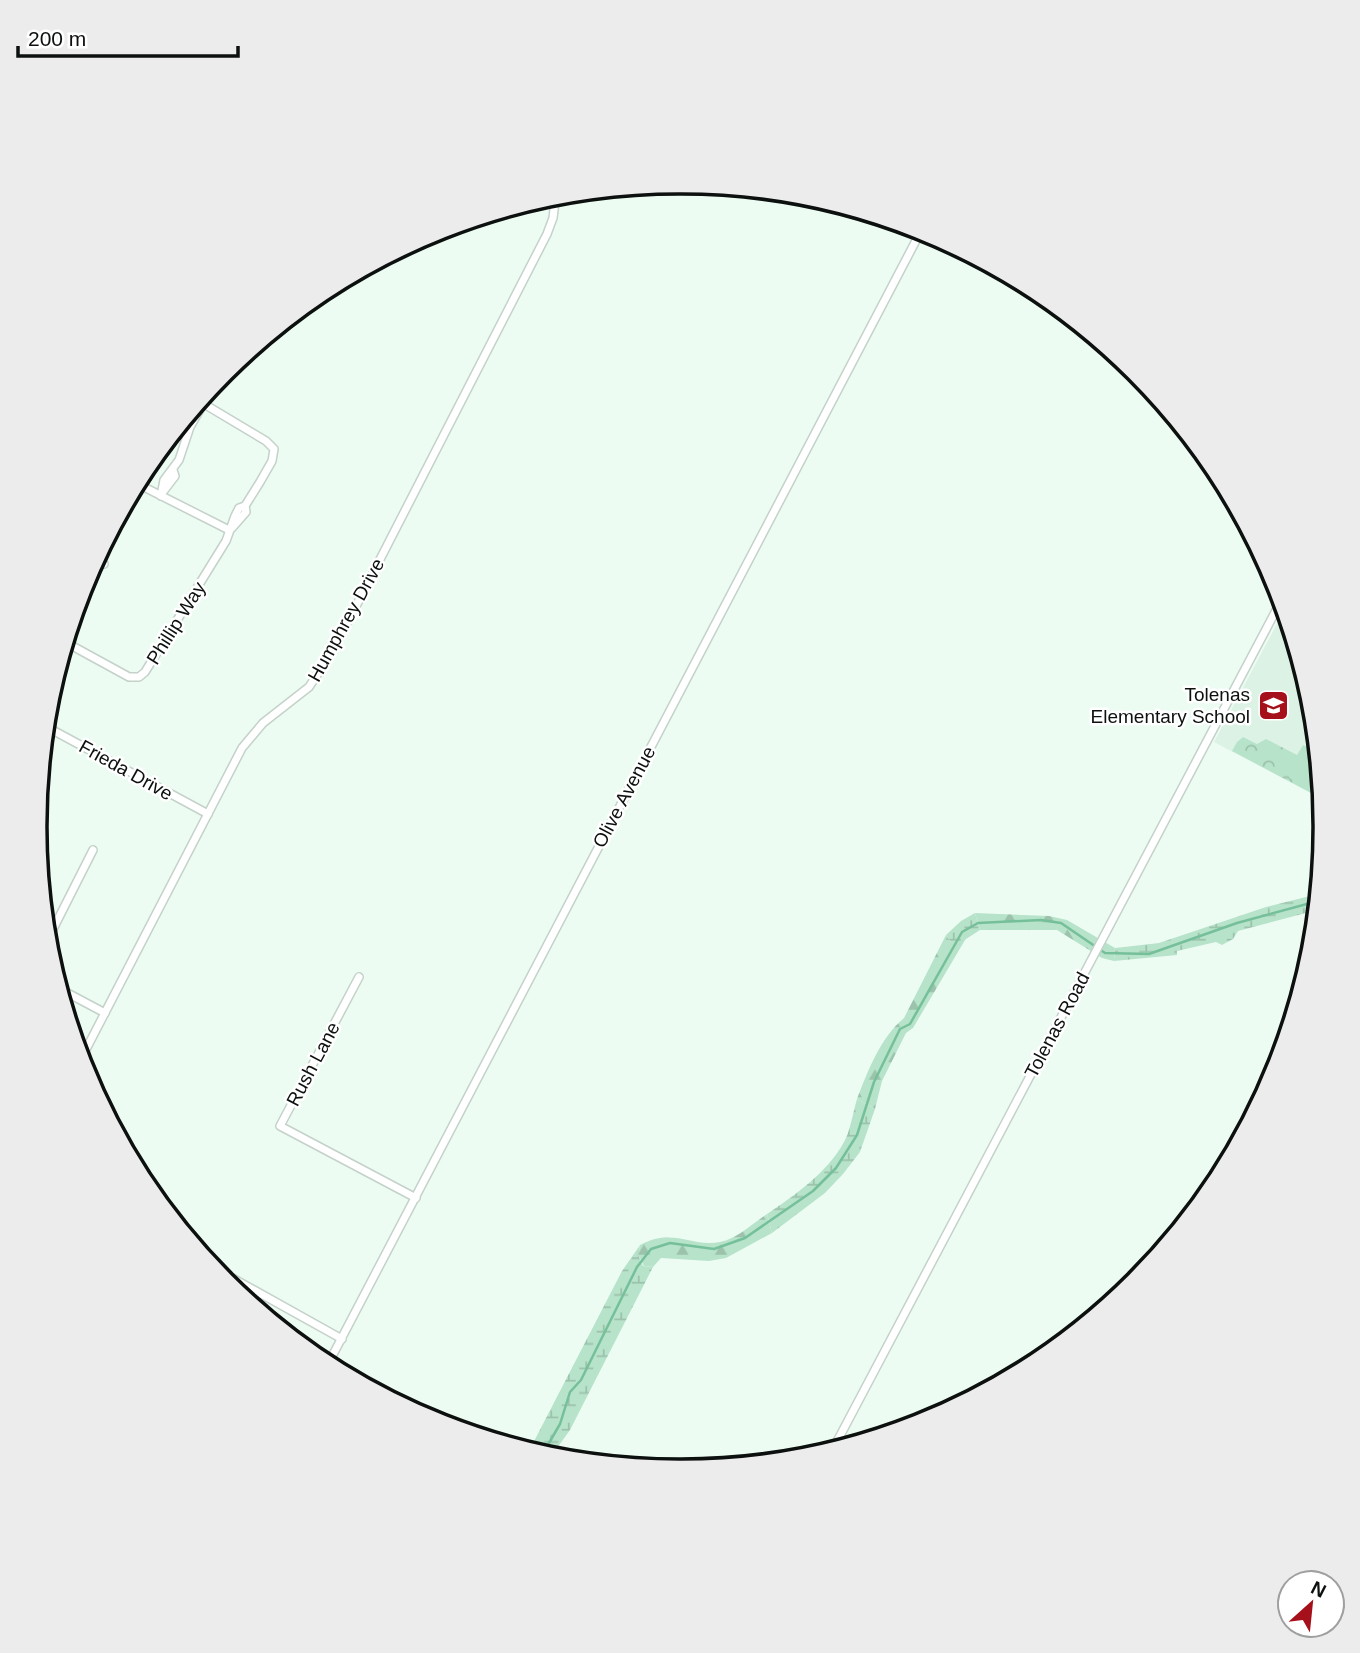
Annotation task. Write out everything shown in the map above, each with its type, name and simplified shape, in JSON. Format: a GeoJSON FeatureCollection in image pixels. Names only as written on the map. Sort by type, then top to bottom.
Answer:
{"type":"FeatureCollection","features":[{"type":"Feature","properties":{"kind":"street","name":"Humphrey Drive"},"geometry":{"type":"LineString","coordinates":[[87,1047],[242,748],[263,723],[309,687],[329,657],[547,234],[554,207]]}},
{"type":"Feature","properties":{"kind":"street","name":"Olive Avenue"},"geometry":{"type":"LineString","coordinates":[[333,1356],[916,240]]}},
{"type":"Feature","properties":{"kind":"street","name":"Phillip Way"},"geometry":{"type":"LineString","coordinates":[[74,647],[130,677],[139,677],[145,672],[226,541],[239,509],[245,506],[272,461],[274,449],[266,441],[207,406]]}},
{"type":"Feature","properties":{"kind":"street"},"geometry":{"type":"LineString","coordinates":[[160,496],[164,480],[173,470],[191,425]]}},
{"type":"Feature","properties":{"kind":"street"},"geometry":{"type":"LineString","coordinates":[[146,488],[229,530]]}},
{"type":"Feature","properties":{"kind":"street","name":"Tolenas Road"},"geometry":{"type":"LineString","coordinates":[[838,1439],[1275,612]]}},
{"type":"Feature","properties":{"kind":"street","name":"Frieda Drive"},"geometry":{"type":"LineString","coordinates":[[55,731],[208,814]]}},
{"type":"Feature","properties":{"kind":"street"},"geometry":{"type":"LineString","coordinates":[[55,925],[93,850]]}},
{"type":"Feature","properties":{"kind":"street","name":"Rush Lane"},"geometry":{"type":"LineString","coordinates":[[359,978],[280,1126],[416,1198]]}},
{"type":"Feature","properties":{"kind":"street"},"geometry":{"type":"LineString","coordinates":[[70,995],[105,1013]]}},
{"type":"Feature","properties":{"kind":"street"},"geometry":{"type":"LineString","coordinates":[[245,1285],[342,1339]]}},
{"type":"Feature","properties":{"kind":"shaded area","name":"Tolenas Elementary School"},"geometry":{"type":"Polygon","coordinates":[[[1278,621],[1301,703],[1311,793],[1214,742],[1278,621]]]}},
{"type":"Feature","properties":{"kind":"green space"},"geometry":{"type":"Polygon","coordinates":[[[1243,737],[1257,744],[1266,739],[1297,755],[1303,745],[1307,747],[1311,793],[1232,751],[1243,737]]]}},
{"type":"Feature","properties":{"kind":"green space"},"geometry":{"type":"Polygon","coordinates":[[[1277,747],[1297,758],[1292,768],[1271,757],[1277,747]]]}},
{"type":"Feature","properties":{"kind":"green space"},"geometry":{"type":"Polygon","coordinates":[[[1305,747],[1307,748],[1309,768],[1301,784],[1289,778],[1305,747]]]}},
{"type":"Feature","properties":{"kind":"green space"},"geometry":{"type":"Polygon","coordinates":[[[1308,896],[1306,913],[1238,931],[1233,939],[1222,945],[1216,942],[1177,951],[1177,955],[1114,961],[1115,948],[1159,943],[1266,907],[1308,896]]]}},
{"type":"Feature","properties":{"kind":"green space"},"geometry":{"type":"Polygon","coordinates":[[[975,913],[1049,916],[1067,920],[1115,948],[1114,961],[1102,958],[1057,930],[980,930],[975,913]]]}},
{"type":"Feature","properties":{"kind":"green space"},"geometry":{"type":"Polygon","coordinates":[[[975,913],[980,930],[960,943],[951,942],[946,935],[975,913]]]}},
{"type":"Feature","properties":{"kind":"green space"},"geometry":{"type":"Polygon","coordinates":[[[946,935],[951,942],[968,935],[913,1028],[906,1033],[882,1081],[875,1109],[857,1099],[881,1045],[904,1018],[946,935]]]}},
{"type":"Feature","properties":{"kind":"green space"},"geometry":{"type":"Polygon","coordinates":[[[857,1099],[875,1109],[860,1152],[825,1193],[772,1233],[767,1214],[829,1164],[848,1133],[857,1099]]]}},
{"type":"Feature","properties":{"kind":"green space"},"geometry":{"type":"Polygon","coordinates":[[[767,1214],[772,1233],[726,1258],[709,1261],[661,1258],[653,1267],[644,1266],[638,1255],[640,1245],[663,1238],[720,1242],[739,1234],[767,1214]]]}},
{"type":"Feature","properties":{"kind":"green space"},"geometry":{"type":"Polygon","coordinates":[[[640,1245],[638,1255],[643,1266],[653,1267],[570,1430],[558,1447],[534,1442],[622,1271],[640,1245]]]}},
{"type":"Feature","properties":{"kind":"waterway"},"geometry":{"type":"LineString","coordinates":[[548,1445],[560,1424],[570,1392],[581,1380],[637,1267],[651,1249],[670,1243],[714,1249],[745,1238],[813,1191],[836,1168],[857,1135],[874,1082],[900,1029],[910,1024],[962,932],[978,923],[1041,920],[1061,923],[1105,953],[1149,954],[1237,923],[1308,904]]}},
{"type":"Feature","properties":{"kind":"place","name":"Tolenas Elementary School"},"geometry":{"type":"Point","coordinates":[1273,705]}}]}
